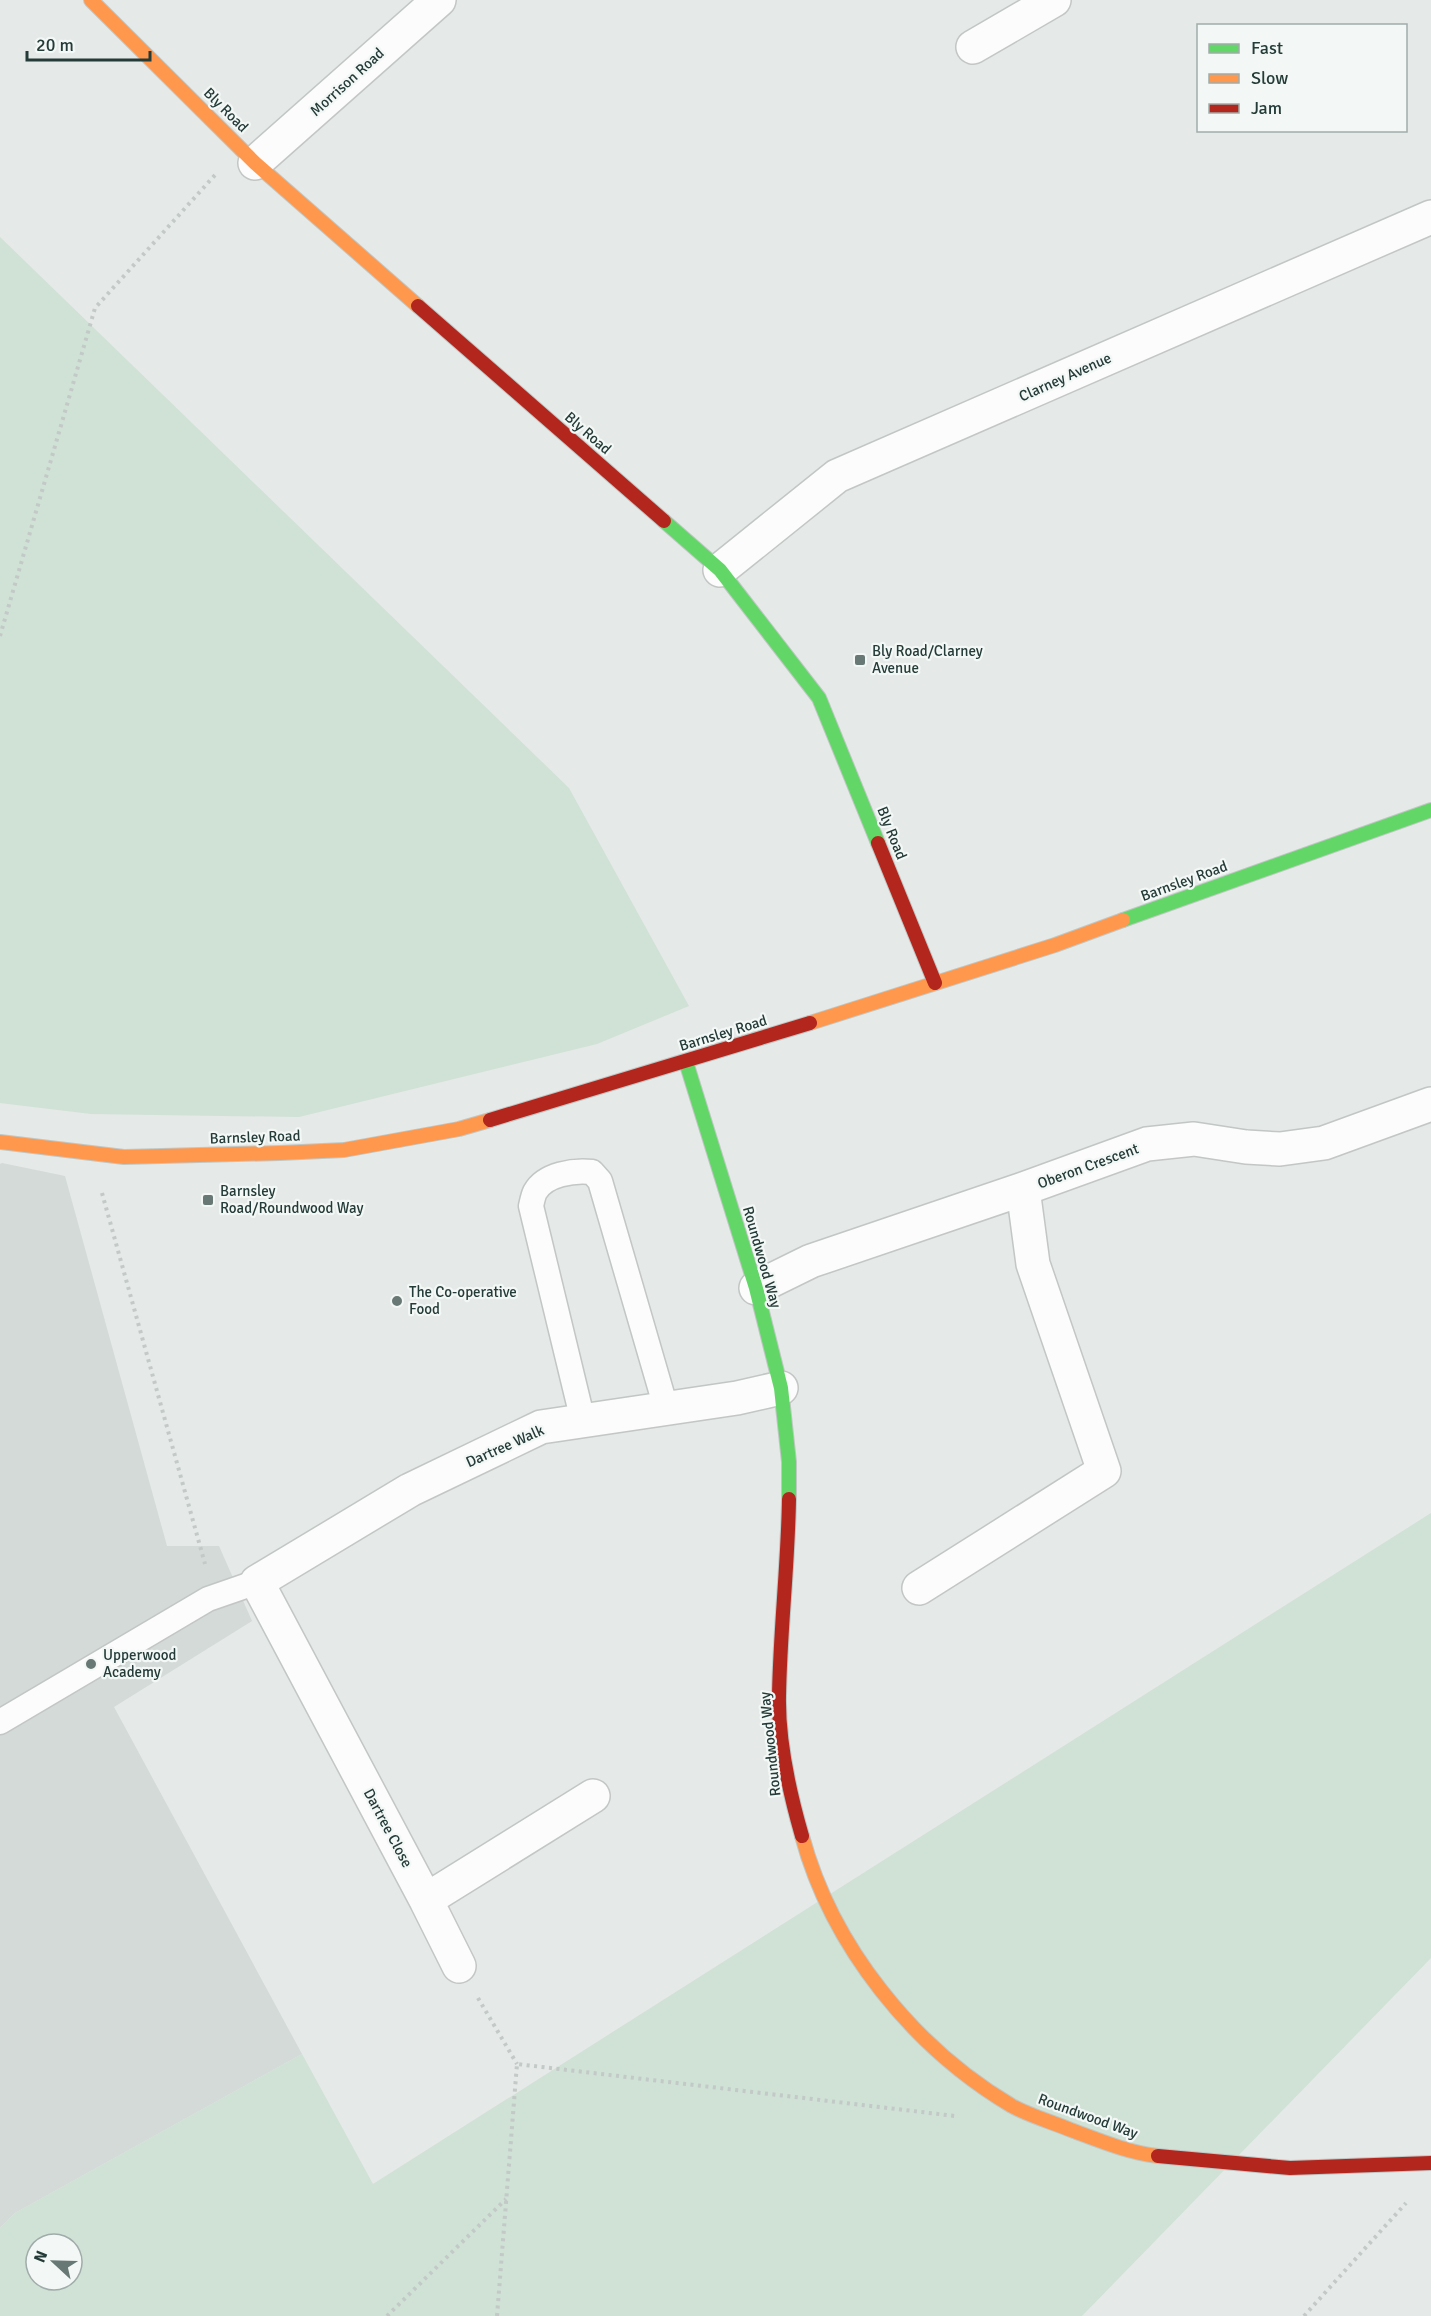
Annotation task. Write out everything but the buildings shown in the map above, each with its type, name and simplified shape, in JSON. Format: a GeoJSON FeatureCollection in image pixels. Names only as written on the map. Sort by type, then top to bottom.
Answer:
{"type":"FeatureCollection","features":[{"type":"Feature","properties":{"kind":"street","name":"Bly Road"},"geometry":{"type":"LineString","coordinates":[[91,0],[248,156],[720,570],[819,698],[934,983]]}},
{"type":"Feature","properties":{"kind":"street","name":"Morrison Road"},"geometry":{"type":"LineString","coordinates":[[248,156],[439,0]]}},
{"type":"Feature","properties":{"kind":"street"},"geometry":{"type":"LineString","coordinates":[[973,47],[1054,0]]}},
{"type":"Feature","properties":{"kind":"street","name":"Clarney Avenue"},"geometry":{"type":"LineString","coordinates":[[720,570],[837,476],[1431,217]]}},
{"type":"Feature","properties":{"kind":"street","name":"Barnsley Road"},"geometry":{"type":"LineString","coordinates":[[0,1142],[124,1157],[344,1150],[459,1129],[686,1062],[1055,945],[1431,810]]}},
{"type":"Feature","properties":{"kind":"street","name":"Roundwood Way"},"geometry":{"type":"LineString","coordinates":[[686,1062],[756,1288],[781,1388],[789,1462],[788,1545],[779,1698],[787,1783],[807,1856],[828,1904],[853,1949],[888,2001],[929,2045],[968,2077],[1014,2107],[1089,2137],[1149,2155],[1290,2168],[1431,2163]]}},
{"type":"Feature","properties":{"kind":"street","name":"Oberon Crescent"},"geometry":{"type":"LineString","coordinates":[[756,1288],[811,1261],[1023,1190],[1147,1144],[1194,1139],[1246,1147],[1281,1149],[1324,1143],[1431,1104]]}},
{"type":"Feature","properties":{"kind":"street"},"geometry":{"type":"LineString","coordinates":[[920,1588],[1104,1471],[1033,1264],[1023,1190]]}},
{"type":"Feature","properties":{"kind":"street","name":"Dartree Walk"},"geometry":{"type":"LineString","coordinates":[[257,1581],[420,1485],[541,1427],[737,1398],[781,1388]]}},
{"type":"Feature","properties":{"kind":"street","name":"Dartree Close"},"geometry":{"type":"LineString","coordinates":[[257,1581],[459,1966]]}},
{"type":"Feature","properties":{"kind":"street"},"geometry":{"type":"LineString","coordinates":[[426,1900],[593,1796]]}},
{"type":"Feature","properties":{"kind":"lane"},"geometry":{"type":"LineString","coordinates":[[583,1421],[531,1206],[535,1191],[548,1179],[578,1170],[592,1172],[600,1181],[666,1408]]}},
{"type":"Feature","properties":{"kind":"lane"},"geometry":{"type":"LineString","coordinates":[[0,1722],[208,1599],[257,1581]]}},
{"type":"Feature","properties":{"kind":"path"},"geometry":{"type":"LineString","coordinates":[[0,636],[95,308],[248,156]]}},
{"type":"Feature","properties":{"kind":"path"},"geometry":{"type":"LineString","coordinates":[[91,1154],[208,1573]]}},
{"type":"Feature","properties":{"kind":"path"},"geometry":{"type":"LineString","coordinates":[[459,1966],[517,2064],[497,2316]]}},
{"type":"Feature","properties":{"kind":"path"},"geometry":{"type":"LineString","coordinates":[[517,2064],[962,2117],[1014,2107]]}},
{"type":"Feature","properties":{"kind":"path"},"geometry":{"type":"LineString","coordinates":[[387,2316],[507,2198]]}},
{"type":"Feature","properties":{"kind":"path"},"geometry":{"type":"LineString","coordinates":[[1304,2316],[1407,2201]]}},
{"type":"Feature","properties":{"kind":"shaded area","name":"Upperwood Academy"},"geometry":{"type":"Polygon","coordinates":[[[0,1164],[65,1176],[167,1546],[219,1546],[252,1621],[114,1707],[302,2054],[15,2213],[0,2228],[0,1164]]]}},
{"type":"Feature","properties":{"kind":"green space"},"geometry":{"type":"Polygon","coordinates":[[[0,237],[569,788],[689,1006],[597,1044],[299,1117],[91,1114],[0,1103],[0,237]]]}},
{"type":"Feature","properties":{"kind":"green space"},"geometry":{"type":"Polygon","coordinates":[[[1431,1513],[1431,1958],[1082,2316],[0,2316],[0,2228],[15,2213],[302,2054],[373,2184],[1431,1513]]]}},
{"type":"Feature","properties":{"kind":"traffic: fast"},"geometry":{"type":"LineString","coordinates":[[664,521],[720,570],[819,698],[878,843]]}},
{"type":"Feature","properties":{"kind":"traffic: fast"},"geometry":{"type":"LineString","coordinates":[[1123,920],[1431,810]]}},
{"type":"Feature","properties":{"kind":"traffic: fast"},"geometry":{"type":"LineString","coordinates":[[686,1062],[756,1288],[781,1388],[789,1462],[789,1499]]}},
{"type":"Feature","properties":{"kind":"traffic: slow"},"geometry":{"type":"LineString","coordinates":[[91,0],[255,163],[418,306]]}},
{"type":"Feature","properties":{"kind":"traffic: slow"},"geometry":{"type":"LineString","coordinates":[[810,1023],[1055,945],[1123,920]]}},
{"type":"Feature","properties":{"kind":"traffic: slow"},"geometry":{"type":"LineString","coordinates":[[0,1142],[124,1157],[280,1153],[344,1150],[459,1129],[490,1120]]}},
{"type":"Feature","properties":{"kind":"traffic: slow"},"geometry":{"type":"LineString","coordinates":[[802,1836],[816,1877],[834,1917],[856,1955],[910,2024],[942,2055],[976,2082],[1019,2110],[1114,2146],[1158,2156]]}},
{"type":"Feature","properties":{"kind":"traffic: jam"},"geometry":{"type":"LineString","coordinates":[[418,306],[664,521]]}},
{"type":"Feature","properties":{"kind":"traffic: jam"},"geometry":{"type":"LineString","coordinates":[[878,843],[935,983]]}},
{"type":"Feature","properties":{"kind":"traffic: jam"},"geometry":{"type":"LineString","coordinates":[[490,1120],[810,1023]]}},
{"type":"Feature","properties":{"kind":"traffic: jam"},"geometry":{"type":"LineString","coordinates":[[789,1499],[779,1714],[785,1767],[802,1836]]}},
{"type":"Feature","properties":{"kind":"traffic: jam"},"geometry":{"type":"LineString","coordinates":[[1158,2156],[1290,2168],[1431,2163]]}},
{"type":"Feature","properties":{"kind":"place","name":"Bly Road/Clarney Avenue"},"geometry":{"type":"Point","coordinates":[860,660]}},
{"type":"Feature","properties":{"kind":"place","name":"Barnsley Road/Roundwood Way"},"geometry":{"type":"Point","coordinates":[208,1200]}},
{"type":"Feature","properties":{"kind":"place","name":"The Co-operative Food"},"geometry":{"type":"Point","coordinates":[397,1301]}},
{"type":"Feature","properties":{"kind":"place","name":"Upperwood Academy"},"geometry":{"type":"Point","coordinates":[91,1664]}}]}
